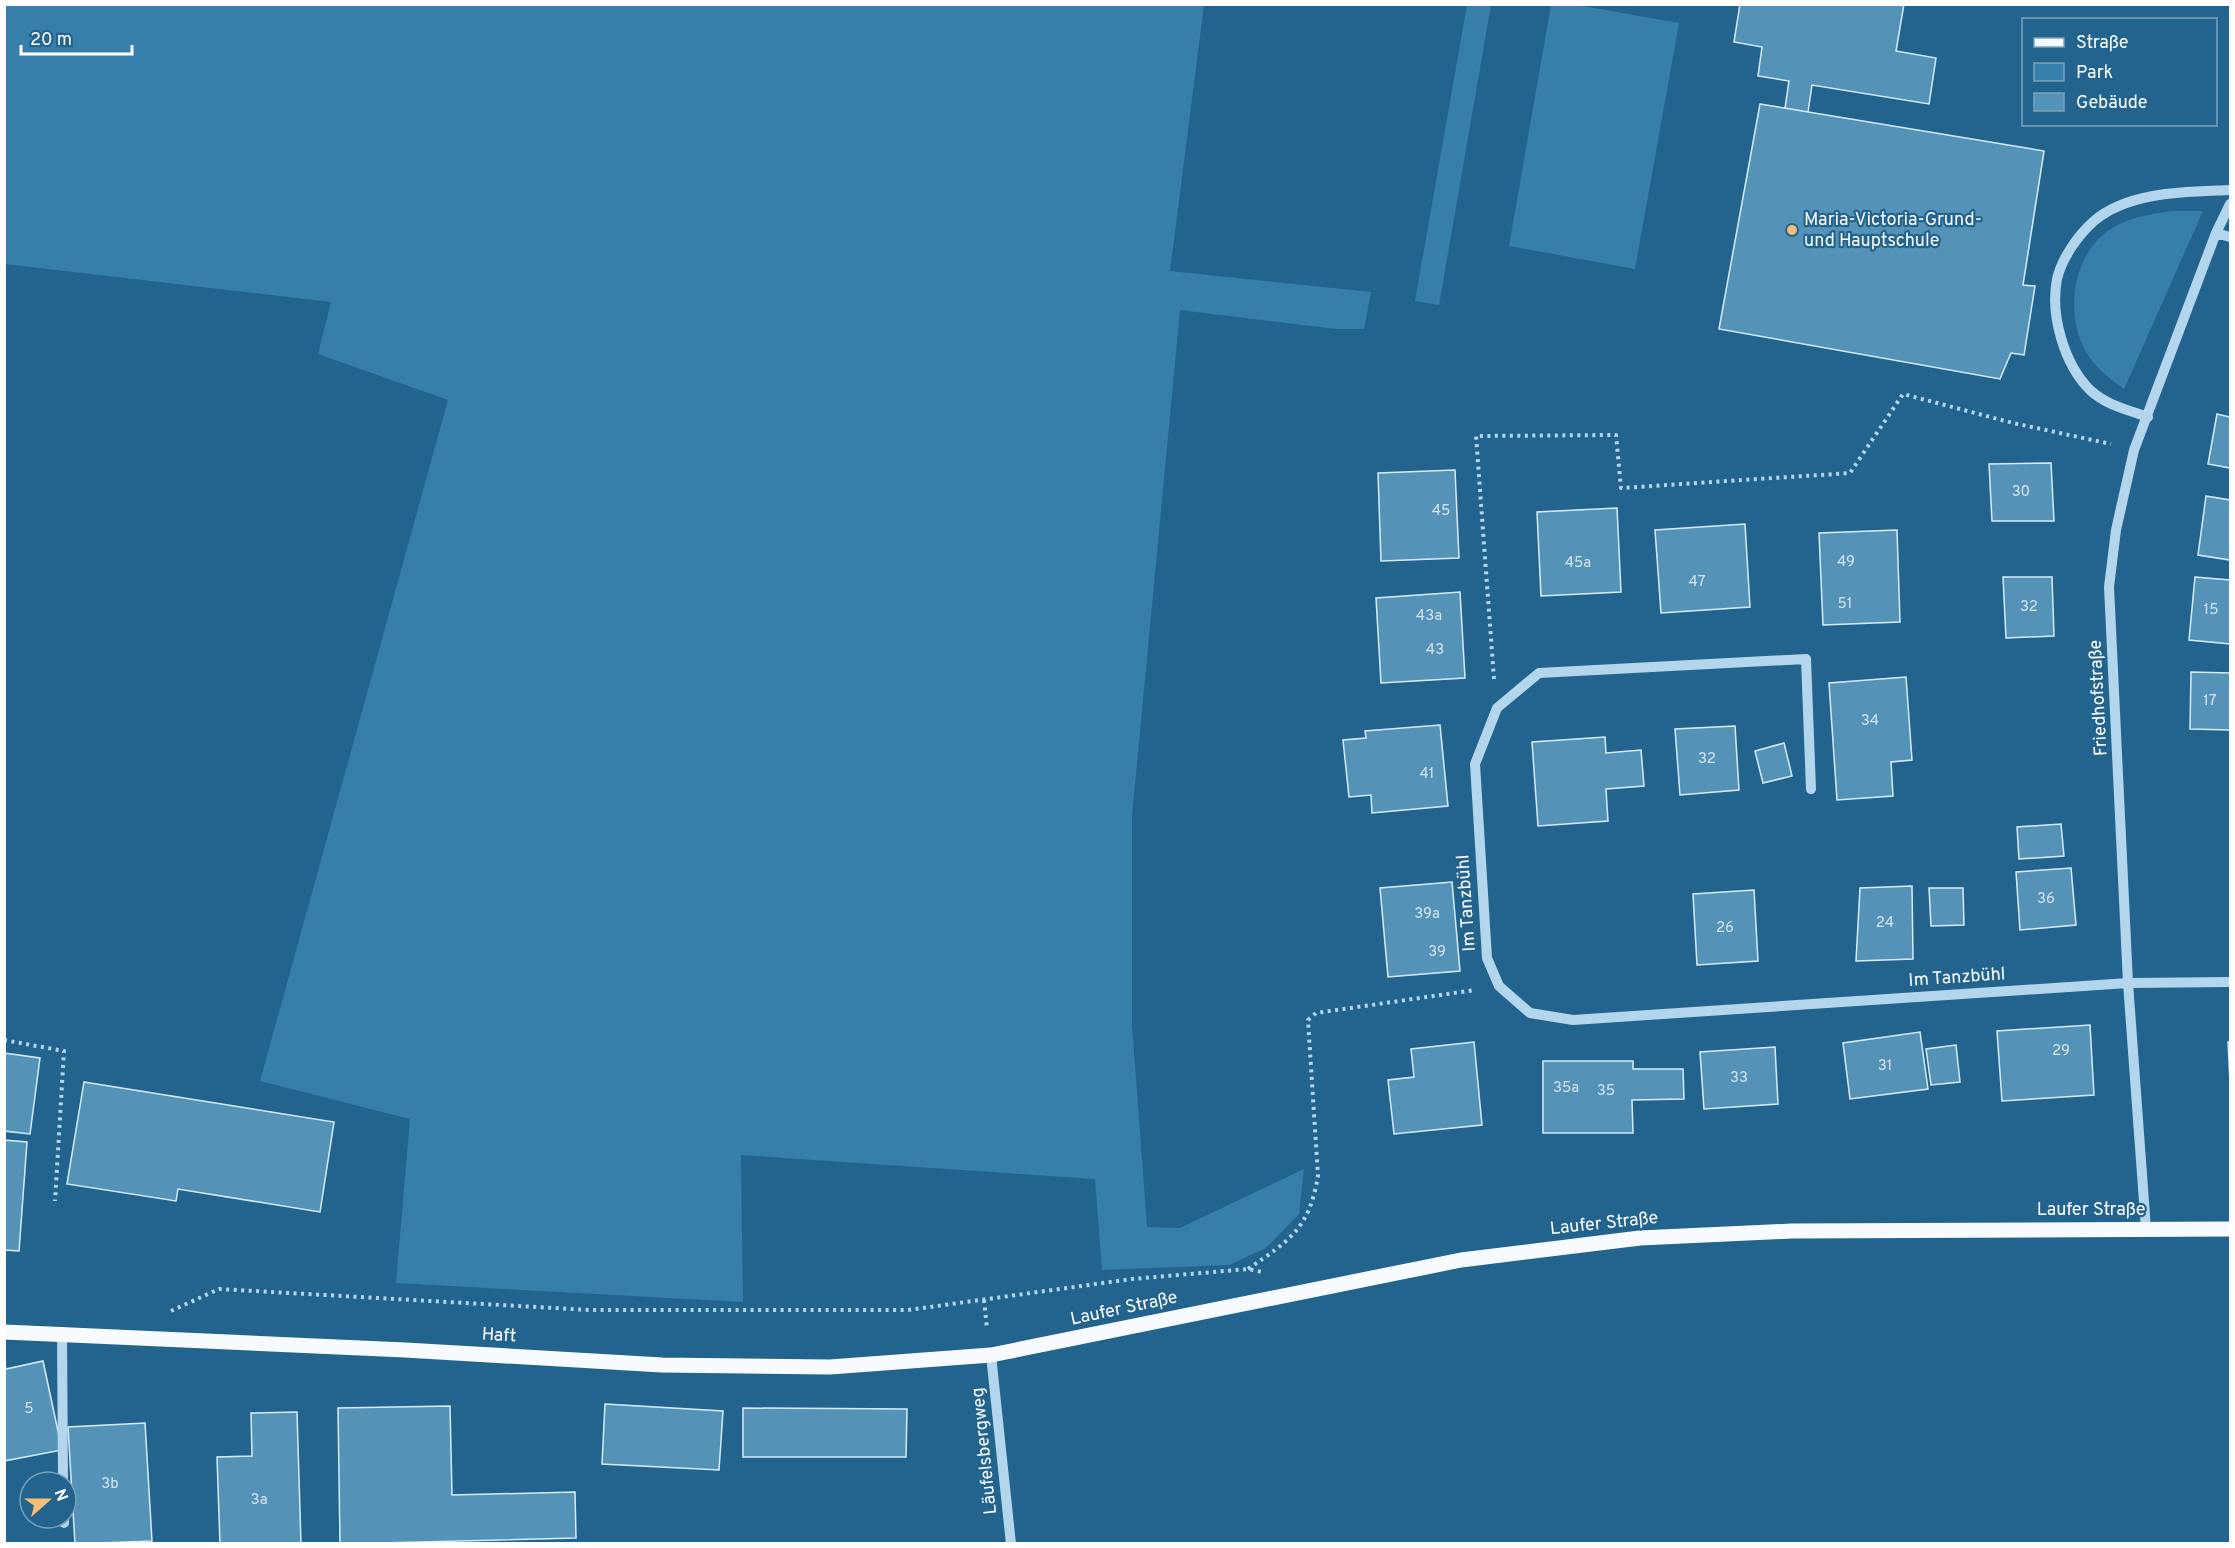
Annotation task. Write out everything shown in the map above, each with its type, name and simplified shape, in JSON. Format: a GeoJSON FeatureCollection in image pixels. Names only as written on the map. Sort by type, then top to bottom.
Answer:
{"type":"FeatureCollection","features":[{"type":"Feature","properties":{"kind":"main road","name":"Laufer Straße"},"geometry":{"type":"LineString","coordinates":[[991,1355],[1461,1260],[1640,1238],[1792,1231],[2230,1229]]}},
{"type":"Feature","properties":{"kind":"main road","name":"Haft"},"geometry":{"type":"LineString","coordinates":[[4,1332],[62,1332],[662,1365],[830,1367],[991,1355]]}},
{"type":"Feature","properties":{"kind":"street"},"geometry":{"type":"LineString","coordinates":[[2148,417],[2112,405],[2090,390],[2069,361],[2057,320],[2057,279],[2072,245],[2095,221],[2125,204],[2155,196],[2230,190]]}},
{"type":"Feature","properties":{"kind":"street","name":"Friedhofstraße"},"geometry":{"type":"LineString","coordinates":[[2146,1229],[2128,983],[2109,587],[2116,530],[2134,450],[2216,233],[2230,204]]}},
{"type":"Feature","properties":{"kind":"street"},"geometry":{"type":"LineString","coordinates":[[2216,233],[2230,237]]}},
{"type":"Feature","properties":{"kind":"street","name":"Im Tanzbühl"},"geometry":{"type":"LineString","coordinates":[[1811,789],[1806,659],[1539,673],[1497,708],[1475,764],[1487,958],[1499,986],[1530,1013],[1573,1020],[2128,983],[2230,982]]}},
{"type":"Feature","properties":{"kind":"street"},"geometry":{"type":"LineString","coordinates":[[62,1332],[63,1470]]}},
{"type":"Feature","properties":{"kind":"street","name":"Läufelsbergweg"},"geometry":{"type":"LineString","coordinates":[[991,1355],[1011,1544]]}},
{"type":"Feature","properties":{"kind":"path"},"geometry":{"type":"LineString","coordinates":[[1497,708],[1476,436],[1616,435],[1622,488],[1850,473],[1903,394],[2013,423],[2134,450]]}},
{"type":"Feature","properties":{"kind":"path"},"geometry":{"type":"LineString","coordinates":[[167,1312],[219,1289],[589,1310],[908,1310],[1132,1279],[1248,1269],[1290,1240],[1314,1199],[1318,1176],[1308,1020],[1316,1013],[1499,986]]}},
{"type":"Feature","properties":{"kind":"path"},"geometry":{"type":"LineString","coordinates":[[4,1040],[64,1051],[55,1201]]}},
{"type":"Feature","properties":{"kind":"green space"},"geometry":{"type":"Polygon","coordinates":[[[5,4],[1204,5],[1170,271],[1371,292],[1364,329],[1336,329],[1180,310],[1132,816],[1132,1025],[1147,1227],[1180,1228],[1304,1169],[1299,1214],[1266,1248],[1229,1265],[1102,1270],[1095,1179],[741,1155],[743,1302],[396,1283],[410,1119],[260,1081],[448,400],[318,354],[331,302],[5,264],[5,4]]]}},
{"type":"Feature","properties":{"kind":"green space"},"geometry":{"type":"Polygon","coordinates":[[[1467,5],[1491,5],[1439,305],[1415,301],[1467,5]]]}},
{"type":"Feature","properties":{"kind":"green space"},"geometry":{"type":"Polygon","coordinates":[[[1551,5],[1577,5],[1679,23],[1635,269],[1509,246],[1551,5]]]}},
{"type":"Feature","properties":{"kind":"green space"},"geometry":{"type":"Polygon","coordinates":[[[2171,211],[2203,211],[2124,389],[2097,367],[2085,350],[2075,317],[2076,282],[2089,251],[2114,227],[2134,218],[2171,211]]]}},
{"type":"Feature","properties":{"kind":"building"},"geometry":{"type":"Polygon","coordinates":[[[1740,4],[1904,4],[1896,51],[1936,58],[1929,104],[1812,85],[1808,112],[1785,108],[1789,81],[1758,76],[1762,47],[1734,42],[1740,4]]]}},
{"type":"Feature","properties":{"kind":"building"},"geometry":{"type":"Polygon","coordinates":[[[1760,104],[2044,151],[2023,285],[2035,286],[2024,355],[2011,353],[2000,379],[1719,329],[1760,104]]]}},
{"type":"Feature","properties":{"kind":"building"},"geometry":{"type":"Polygon","coordinates":[[[2217,414],[2230,417],[2230,468],[2208,464],[2217,414]]]}},
{"type":"Feature","properties":{"kind":"building"},"geometry":{"type":"Polygon","coordinates":[[[2051,463],[2054,521],[1992,521],[1989,464],[2051,463]]]}},
{"type":"Feature","properties":{"kind":"building"},"geometry":{"type":"Polygon","coordinates":[[[1455,470],[1459,558],[1381,561],[1378,473],[1455,470]]]}},
{"type":"Feature","properties":{"kind":"building"},"geometry":{"type":"Polygon","coordinates":[[[2206,496],[2230,500],[2230,560],[2198,555],[2206,496]]]}},
{"type":"Feature","properties":{"kind":"building"},"geometry":{"type":"Polygon","coordinates":[[[1617,508],[1621,592],[1541,596],[1537,512],[1617,508]]]}},
{"type":"Feature","properties":{"kind":"building"},"geometry":{"type":"Polygon","coordinates":[[[1745,524],[1750,607],[1661,613],[1655,530],[1745,524]]]}},
{"type":"Feature","properties":{"kind":"building"},"geometry":{"type":"Polygon","coordinates":[[[1897,530],[1900,622],[1823,625],[1819,533],[1897,530]]]}},
{"type":"Feature","properties":{"kind":"building"},"geometry":{"type":"Polygon","coordinates":[[[2003,577],[2052,577],[2054,636],[2006,638],[2003,577]]]}},
{"type":"Feature","properties":{"kind":"building"},"geometry":{"type":"Polygon","coordinates":[[[2195,577],[2230,580],[2230,644],[2189,640],[2195,577]]]}},
{"type":"Feature","properties":{"kind":"building"},"geometry":{"type":"Polygon","coordinates":[[[1460,592],[1465,678],[1381,683],[1376,598],[1460,592]]]}},
{"type":"Feature","properties":{"kind":"building"},"geometry":{"type":"Polygon","coordinates":[[[2191,672],[2230,673],[2230,730],[2190,729],[2191,672]]]}},
{"type":"Feature","properties":{"kind":"building"},"geometry":{"type":"Polygon","coordinates":[[[1906,677],[1912,760],[1891,762],[1893,796],[1837,800],[1829,683],[1906,677]]]}},
{"type":"Feature","properties":{"kind":"building"},"geometry":{"type":"Polygon","coordinates":[[[1440,725],[1448,806],[1372,813],[1371,795],[1349,797],[1343,740],[1366,738],[1365,731],[1440,725]]]}},
{"type":"Feature","properties":{"kind":"building"},"geometry":{"type":"Polygon","coordinates":[[[1735,726],[1739,790],[1680,795],[1675,729],[1735,726]]]}},
{"type":"Feature","properties":{"kind":"building"},"geometry":{"type":"Polygon","coordinates":[[[1605,737],[1606,753],[1641,750],[1644,786],[1606,789],[1608,821],[1538,826],[1532,742],[1605,737]]]}},
{"type":"Feature","properties":{"kind":"building"},"geometry":{"type":"Polygon","coordinates":[[[1784,743],[1792,776],[1763,783],[1755,751],[1784,743]]]}},
{"type":"Feature","properties":{"kind":"building"},"geometry":{"type":"Polygon","coordinates":[[[2061,824],[2064,856],[2019,859],[2017,827],[2061,824]]]}},
{"type":"Feature","properties":{"kind":"building"},"geometry":{"type":"Polygon","coordinates":[[[2071,868],[2076,925],[2020,930],[2016,872],[2071,868]]]}},
{"type":"Feature","properties":{"kind":"building"},"geometry":{"type":"Polygon","coordinates":[[[1452,882],[1460,971],[1388,977],[1380,888],[1452,882]]]}},
{"type":"Feature","properties":{"kind":"building"},"geometry":{"type":"Polygon","coordinates":[[[1912,886],[1913,959],[1856,961],[1860,888],[1912,886]]]}},
{"type":"Feature","properties":{"kind":"building"},"geometry":{"type":"Polygon","coordinates":[[[1929,888],[1963,888],[1964,925],[1931,926],[1929,888]]]}},
{"type":"Feature","properties":{"kind":"building"},"geometry":{"type":"Polygon","coordinates":[[[1754,890],[1758,961],[1697,965],[1693,894],[1754,890]]]}},
{"type":"Feature","properties":{"kind":"building"},"geometry":{"type":"Polygon","coordinates":[[[2090,1025],[2094,1095],[2002,1101],[1997,1031],[2090,1025]]]}},
{"type":"Feature","properties":{"kind":"building"},"geometry":{"type":"Polygon","coordinates":[[[1920,1032],[1928,1089],[1850,1099],[1843,1043],[1920,1032]]]}},
{"type":"Feature","properties":{"kind":"building"},"geometry":{"type":"Polygon","coordinates":[[[1474,1042],[1482,1125],[1394,1134],[1388,1080],[1414,1077],[1411,1049],[1474,1042]]]}},
{"type":"Feature","properties":{"kind":"building"},"geometry":{"type":"Polygon","coordinates":[[[2228,1042],[2230,1042],[2230,1081],[2228,1042]]]}},
{"type":"Feature","properties":{"kind":"building"},"geometry":{"type":"Polygon","coordinates":[[[1956,1045],[1960,1082],[1931,1085],[1926,1049],[1956,1045]]]}},
{"type":"Feature","properties":{"kind":"building"},"geometry":{"type":"Polygon","coordinates":[[[1775,1047],[1778,1104],[1704,1109],[1700,1052],[1775,1047]]]}},
{"type":"Feature","properties":{"kind":"building"},"geometry":{"type":"Polygon","coordinates":[[[4,1053],[40,1058],[30,1134],[4,1131],[4,1053]]]}},
{"type":"Feature","properties":{"kind":"building"},"geometry":{"type":"Polygon","coordinates":[[[1543,1061],[1633,1061],[1633,1069],[1683,1069],[1684,1099],[1632,1100],[1633,1133],[1543,1133],[1543,1061]]]}},
{"type":"Feature","properties":{"kind":"building"},"geometry":{"type":"Polygon","coordinates":[[[84,1082],[334,1122],[320,1212],[178,1189],[176,1201],[67,1184],[84,1082]]]}},
{"type":"Feature","properties":{"kind":"building"},"geometry":{"type":"Polygon","coordinates":[[[4,1140],[27,1142],[19,1251],[4,1250],[4,1140]]]}},
{"type":"Feature","properties":{"kind":"building"},"geometry":{"type":"Polygon","coordinates":[[[4,1361],[6,1369],[43,1361],[62,1450],[4,1461],[4,1361]]]}},
{"type":"Feature","properties":{"kind":"building"},"geometry":{"type":"Polygon","coordinates":[[[605,1404],[723,1411],[719,1470],[602,1464],[605,1404]]]}},
{"type":"Feature","properties":{"kind":"building"},"geometry":{"type":"Polygon","coordinates":[[[450,1406],[452,1495],[575,1492],[576,1538],[340,1544],[338,1408],[450,1406]]]}},
{"type":"Feature","properties":{"kind":"building"},"geometry":{"type":"Polygon","coordinates":[[[743,1408],[907,1409],[906,1457],[743,1457],[743,1408]]]}},
{"type":"Feature","properties":{"kind":"building"},"geometry":{"type":"Polygon","coordinates":[[[297,1412],[301,1544],[220,1544],[217,1457],[252,1456],[251,1413],[297,1412]]]}},
{"type":"Feature","properties":{"kind":"building"},"geometry":{"type":"Polygon","coordinates":[[[145,1423],[152,1541],[75,1544],[74,1530],[78,1530],[78,1470],[71,1470],[68,1427],[145,1423]]]}},
{"type":"Feature","properties":{"kind":"place","name":"Maria-Victoria-Grund- und Hauptschule"},"geometry":{"type":"Point","coordinates":[1792,230]}}]}
